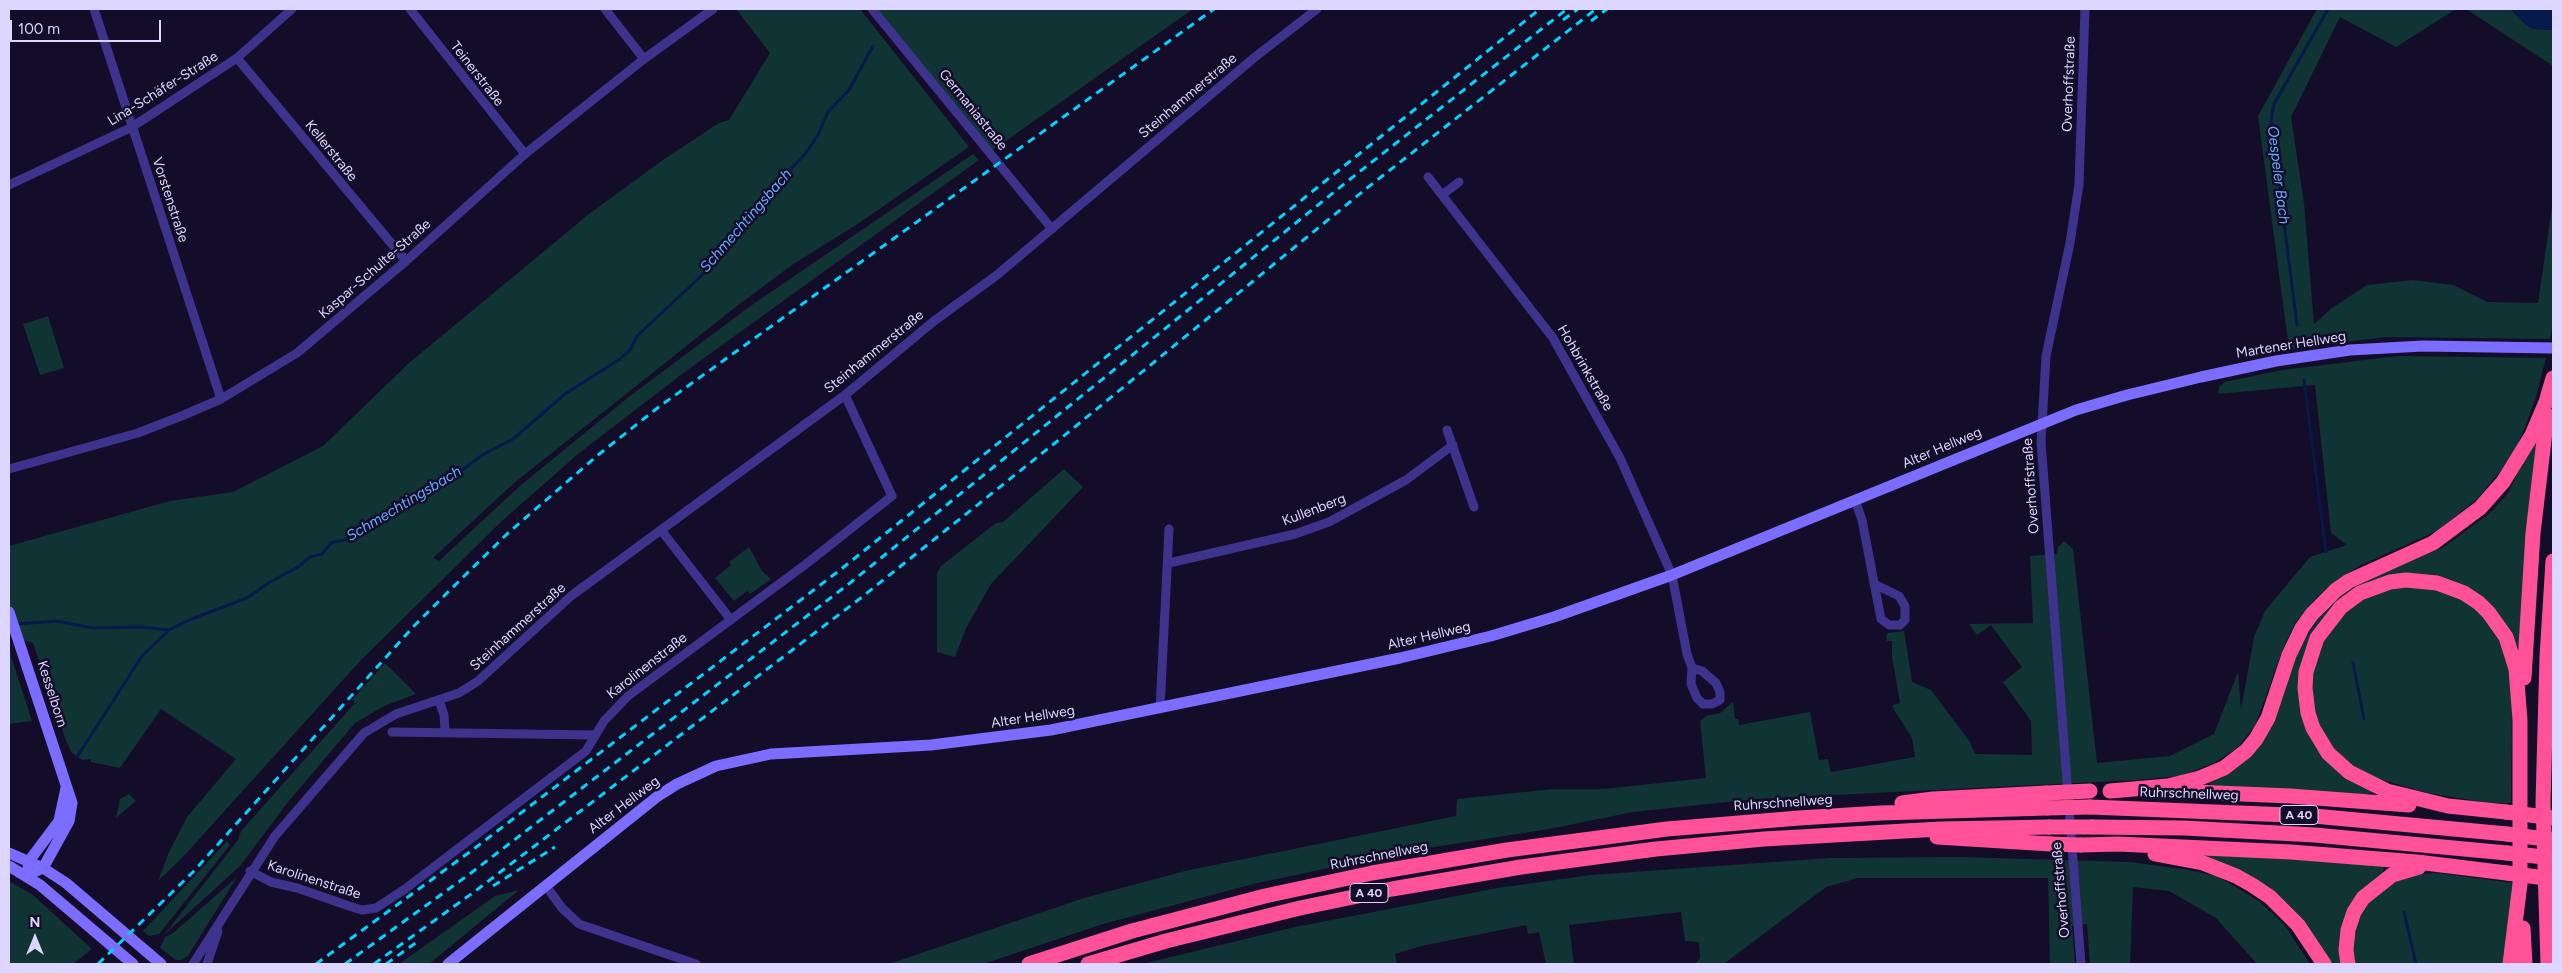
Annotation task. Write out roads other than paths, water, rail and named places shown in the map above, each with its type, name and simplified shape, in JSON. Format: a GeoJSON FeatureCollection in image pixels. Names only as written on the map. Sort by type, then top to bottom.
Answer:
{"type":"FeatureCollection","features":[{"type":"Feature","properties":{"kind":"highway"},"geometry":{"type":"LineString","coordinates":[[2525,964],[2520,884],[2520,720],[2535,513],[2553,376]]}},
{"type":"Feature","properties":{"kind":"highway"},"geometry":{"type":"LineString","coordinates":[[2110,791],[2168,786],[2200,778],[2224,768],[2246,751],[2256,739],[2268,718],[2289,654],[2302,628],[2312,614],[2336,590],[2349,582],[2433,543],[2480,508],[2503,482],[2529,441],[2546,402],[2553,376]]}},
{"type":"Feature","properties":{"kind":"highway"},"geometry":{"type":"LineString","coordinates":[[2548,964],[2543,802],[2547,657],[2553,561]]}},
{"type":"Feature","properties":{"kind":"highway"},"geometry":{"type":"LineString","coordinates":[[2520,720],[2516,668],[2506,637],[2489,613],[2464,593],[2424,581],[2390,582],[2360,593],[2340,607],[2330,618],[2312,648],[2306,672],[2306,703],[2319,740],[2337,763],[2368,784],[2402,796],[2448,806],[2553,818]]}},
{"type":"Feature","properties":{"kind":"highway"},"geometry":{"type":"LineString","coordinates":[[2046,800],[2090,791],[2110,791],[2246,794],[2429,807],[2448,806]]}},
{"type":"Feature","properties":{"kind":"highway","name":"Ruhrschnellweg"},"geometry":{"type":"LineString","coordinates":[[1028,964],[1098,941],[1212,910],[1380,872],[1578,840],[1799,818],[2046,800],[2090,808],[2314,816],[2553,840]]}},
{"type":"Feature","properties":{"kind":"highway","name":"A 40"},"geometry":{"type":"LineString","coordinates":[[1088,964],[1273,914],[1451,878],[1656,849],[1870,832],[2049,827],[2206,829],[2315,835],[2553,858]]}},
{"type":"Feature","properties":{"kind":"highway"},"geometry":{"type":"LineString","coordinates":[[1870,832],[2089,846],[2281,852],[2392,860],[2553,879]]}},
{"type":"Feature","properties":{"kind":"highway"},"geometry":{"type":"LineString","coordinates":[[2089,846],[2175,856],[2203,863],[2236,876],[2270,897],[2290,916],[2310,940],[2324,964]]}},
{"type":"Feature","properties":{"kind":"highway"},"geometry":{"type":"LineString","coordinates":[[2348,964],[2346,950],[2348,930],[2354,912],[2362,898],[2384,880],[2403,870],[2440,866]]}},
{"type":"Feature","properties":{"kind":"highway"},"geometry":{"type":"LineString","coordinates":[[2510,964],[2520,884]]}},
{"type":"Feature","properties":{"kind":"street","name":"Vorstenstraße"},"geometry":{"type":"LineString","coordinates":[[94,9],[221,398]]}},
{"type":"Feature","properties":{"kind":"street","name":"Lina-Schäfer-Straße"},"geometry":{"type":"LineString","coordinates":[[9,185],[132,127],[237,58],[292,9]]}},
{"type":"Feature","properties":{"kind":"street","name":"Teinerstraße"},"geometry":{"type":"LineString","coordinates":[[410,9],[525,154]]}},
{"type":"Feature","properties":{"kind":"street"},"geometry":{"type":"LineString","coordinates":[[605,9],[644,59]]}},
{"type":"Feature","properties":{"kind":"street","name":"Kaspar-Schulte-Straße"},"geometry":{"type":"LineString","coordinates":[[9,469],[138,433],[221,398],[297,354],[406,261],[525,154],[644,59],[713,9]]}},
{"type":"Feature","properties":{"kind":"street","name":"Germaniastraße"},"geometry":{"type":"LineString","coordinates":[[872,9],[1052,229]]}},
{"type":"Feature","properties":{"kind":"street","name":"Steinhammerstraße"},"geometry":{"type":"LineString","coordinates":[[193,964],[250,871],[301,803],[364,733],[396,714],[459,693],[478,681],[571,596],[845,395],[934,321],[997,275],[1256,57],[1317,9]]}},
{"type":"Feature","properties":{"kind":"street","name":"Overhoffstraße"},"geometry":{"type":"LineString","coordinates":[[2081,964],[2042,459],[2041,424],[2046,356],[2078,199],[2085,9]]}},
{"type":"Feature","properties":{"kind":"street","name":"Kellerstraße"},"geometry":{"type":"LineString","coordinates":[[237,58],[406,261]]}},
{"type":"Feature","properties":{"kind":"street","name":"Hohbrinkstraße"},"geometry":{"type":"LineString","coordinates":[[1428,177],[1554,338],[1623,464],[1672,575]]}},
{"type":"Feature","properties":{"kind":"street"},"geometry":{"type":"LineString","coordinates":[[1442,195],[1460,182]]}},
{"type":"Feature","properties":{"kind":"street","name":"Martener Hellweg"},"geometry":{"type":"LineString","coordinates":[[2041,424],[2126,394],[2308,355],[2406,347],[2553,348]]}},
{"type":"Feature","properties":{"kind":"street","name":"Karolinenstraße"},"geometry":{"type":"LineString","coordinates":[[250,871],[271,882],[297,888],[352,907],[369,909],[384,905],[586,751],[604,720],[628,696],[885,504],[892,496],[845,395]]}},
{"type":"Feature","properties":{"kind":"street","name":"Alter Hellweg"},"geometry":{"type":"LineString","coordinates":[[448,964],[658,796],[677,784],[716,766],[748,758],[788,752],[931,745],[1007,737],[1160,709],[1427,652],[1491,636],[1554,617],[1672,575],[2041,424]]}},
{"type":"Feature","properties":{"kind":"street"},"geometry":{"type":"LineString","coordinates":[[1448,430],[1474,507]]}},
{"type":"Feature","properties":{"kind":"street","name":"Kullenberg"},"geometry":{"type":"LineString","coordinates":[[1169,563],[1295,534],[1329,522],[1406,480],[1453,445]]}},
{"type":"Feature","properties":{"kind":"street"},"geometry":{"type":"LineString","coordinates":[[1855,500],[1862,520],[1874,584],[1881,619],[1889,625],[1900,625],[1905,620],[1905,606],[1899,596],[1874,584]]}},
{"type":"Feature","properties":{"kind":"street"},"geometry":{"type":"LineString","coordinates":[[1160,709],[1169,563],[1169,529]]}},
{"type":"Feature","properties":{"kind":"street"},"geometry":{"type":"LineString","coordinates":[[661,530],[730,620]]}},
{"type":"Feature","properties":{"kind":"street"},"geometry":{"type":"LineString","coordinates":[[1672,575],[1687,654],[1692,668]]}},
{"type":"Feature","properties":{"kind":"street","name":"Kesselborn"},"geometry":{"type":"LineString","coordinates":[[9,612],[72,802],[72,812],[64,833],[43,868]]}},
{"type":"Feature","properties":{"kind":"street"},"geometry":{"type":"LineString","coordinates":[[439,700],[444,716],[445,731]]}},
{"type":"Feature","properties":{"kind":"street"},"geometry":{"type":"LineString","coordinates":[[392,732],[445,731],[595,735]]}},
{"type":"Feature","properties":{"kind":"street","name":"Kesselborn"},"geometry":{"type":"LineString","coordinates":[[28,861],[59,821],[65,802],[67,785]]}},
{"type":"Feature","properties":{"kind":"street"},"geometry":{"type":"LineString","coordinates":[[9,854],[43,868],[66,883],[161,964]]}},
{"type":"Feature","properties":{"kind":"street"},"geometry":{"type":"LineString","coordinates":[[27,875],[28,861]]}},
{"type":"Feature","properties":{"kind":"street"},"geometry":{"type":"LineString","coordinates":[[9,866],[27,875],[133,964]]}},
{"type":"Feature","properties":{"kind":"street"},"geometry":{"type":"LineString","coordinates":[[27,875],[43,868]]}},
{"type":"Feature","properties":{"kind":"street"},"geometry":{"type":"LineString","coordinates":[[546,886],[562,908],[580,924],[696,964]]}},
{"type":"Feature","properties":{"kind":"street","name":"Steinhammerstraße"},"geometry":{"type":"LineString","coordinates":[[207,964],[221,921]]}},
{"type":"Feature","properties":{"kind":"water"},"geometry":{"type":"Polygon","coordinates":[[[2510,9],[2553,9],[2553,30],[2534,29],[2526,25],[2510,9]]]}},
{"type":"Feature","properties":{"kind":"waterway","name":"Oespeler Bach"},"geometry":{"type":"LineString","coordinates":[[2297,325],[2271,121],[2274,104],[2328,9]]}},
{"type":"Feature","properties":{"kind":"waterway","name":"Schmechtingsbach"},"geometry":{"type":"LineString","coordinates":[[77,757],[142,656],[169,630],[189,620],[247,598],[270,582],[298,567],[310,557],[322,554],[331,543],[352,538],[382,519],[386,512],[403,505],[423,490],[441,485],[484,454],[513,439],[565,394],[620,359],[630,350],[638,335],[699,278],[724,251],[768,194],[805,154],[818,135],[828,112],[849,90],[873,46]]}},
{"type":"Feature","properties":{"kind":"waterway","name":"Oespeler Bach"},"geometry":{"type":"LineString","coordinates":[[2304,380],[2326,552]]}},
{"type":"Feature","properties":{"kind":"waterway"},"geometry":{"type":"LineString","coordinates":[[17,624],[57,621],[92,628],[140,627],[169,630]]}},
{"type":"Feature","properties":{"kind":"waterway","name":"Oespeler Bach"},"geometry":{"type":"LineString","coordinates":[[2353,662],[2364,719]]}},
{"type":"Feature","properties":{"kind":"waterway","name":"Oespeler Bach"},"geometry":{"type":"LineString","coordinates":[[2404,912],[2416,964]]}},
{"type":"Feature","properties":{"kind":"railway"},"geometry":{"type":"LineString","coordinates":[[98,964],[193,872],[414,626],[508,533],[598,455],[660,406],[1214,9]]}},
{"type":"Feature","properties":{"kind":"railway"},"geometry":{"type":"LineString","coordinates":[[316,964],[471,851],[840,570],[1540,9]]}},
{"type":"Feature","properties":{"kind":"railway"},"geometry":{"type":"LineString","coordinates":[[345,964],[471,873],[850,583],[1349,180],[1567,9]]}},
{"type":"Feature","properties":{"kind":"railway"},"geometry":{"type":"LineString","coordinates":[[1563,20],[1578,9]]}},
{"type":"Feature","properties":{"kind":"railway"},"geometry":{"type":"LineString","coordinates":[[374,964],[474,892],[862,597],[1060,439],[1367,188],[1596,9]]}},
{"type":"Feature","properties":{"kind":"railway"},"geometry":{"type":"LineString","coordinates":[[1591,21],[1607,9]]}},
{"type":"Feature","properties":{"kind":"railway"},"geometry":{"type":"LineString","coordinates":[[493,886],[555,847]]}},
{"type":"Feature","properties":{"kind":"railway"},"geometry":{"type":"LineString","coordinates":[[386,964],[417,942]]}}]}
